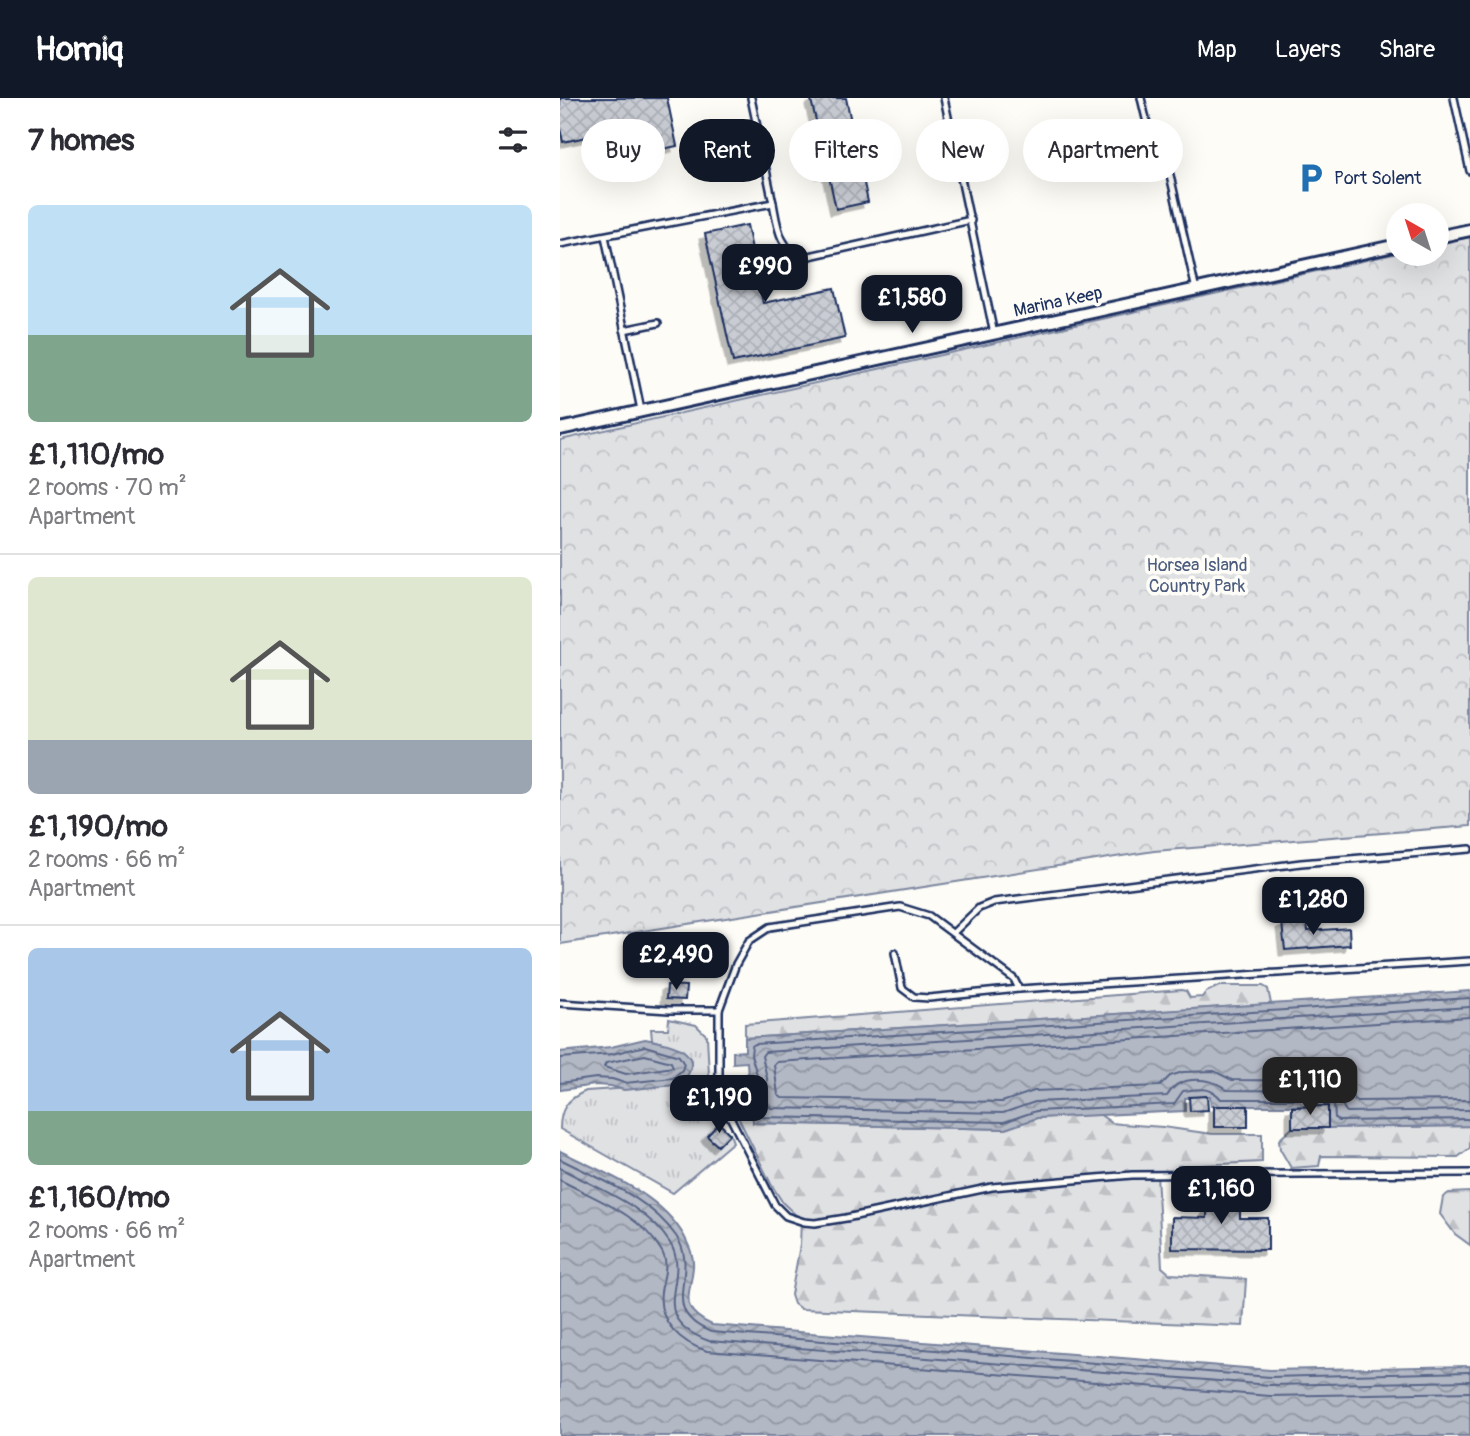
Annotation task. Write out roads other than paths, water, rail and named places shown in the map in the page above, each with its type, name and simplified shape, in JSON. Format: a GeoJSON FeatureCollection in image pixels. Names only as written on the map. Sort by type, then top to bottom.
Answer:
{"type":"FeatureCollection","features":[{"type":"Feature","properties":{"kind":"street"},"geometry":{"type":"LineString","coordinates":[[1449,234],[1470,230]]}},
{"type":"Feature","properties":{"kind":"street","name":"Marina Keep"},"geometry":{"type":"LineString","coordinates":[[560,429],[1386,248]]}},
{"type":"Feature","properties":{"kind":"lane"},"geometry":{"type":"LineString","coordinates":[[751,98],[781,240],[790,251],[805,257],[971,220]]}},
{"type":"Feature","properties":{"kind":"lane"},"geometry":{"type":"LineString","coordinates":[[944,98],[949,119]]}},
{"type":"Feature","properties":{"kind":"lane"},"geometry":{"type":"LineString","coordinates":[[1141,98],[1152,144],[1170,175],[1196,290]]}},
{"type":"Feature","properties":{"kind":"lane"},"geometry":{"type":"LineString","coordinates":[[1454,98],[1470,171]]}},
{"type":"Feature","properties":{"kind":"lane"},"geometry":{"type":"LineString","coordinates":[[963,182],[994,334]]}},
{"type":"Feature","properties":{"kind":"lane"},"geometry":{"type":"LineString","coordinates":[[560,244],[773,202]]}},
{"type":"Feature","properties":{"kind":"lane"},"geometry":{"type":"LineString","coordinates":[[605,236],[641,410]]}},
{"type":"Feature","properties":{"kind":"lane"},"geometry":{"type":"LineString","coordinates":[[624,330],[658,323]]}},
{"type":"Feature","properties":{"kind":"lane"},"geometry":{"type":"LineString","coordinates":[[953,933],[979,908],[994,902],[1301,863],[1470,849]]}},
{"type":"Feature","properties":{"kind":"lane"},"geometry":{"type":"LineString","coordinates":[[1019,989],[1014,979],[929,916],[900,907],[769,927],[749,941],[736,964],[719,1010],[719,1087],[726,1109],[775,1205],[786,1216],[804,1222],[846,1218],[992,1187],[1105,1177],[1351,1172],[1470,1173]]}},
{"type":"Feature","properties":{"kind":"lane"},"geometry":{"type":"LineString","coordinates":[[895,953],[902,988],[914,997],[929,998],[1019,989],[1470,961]]}},
{"type":"Feature","properties":{"kind":"lane"},"geometry":{"type":"LineString","coordinates":[[560,1003],[669,1010],[719,1010]]}},
{"type":"Feature","properties":{"kind":"water"},"geometry":{"type":"Polygon","coordinates":[[[1470,991],[1470,1126],[1328,1128],[1328,1106],[1211,1106],[1210,1096],[1185,1098],[1185,1111],[1037,1118],[1005,1129],[753,1123],[751,1079],[748,1077],[747,1062],[733,1063],[733,1052],[745,1051],[745,1038],[1470,991]]]}},
{"type":"Feature","properties":{"kind":"water"},"geometry":{"type":"Polygon","coordinates":[[[645,1039],[676,1047],[688,1056],[691,1062],[690,1070],[682,1081],[675,1085],[624,1090],[595,1085],[560,1090],[560,1052],[611,1047],[645,1039]]]}},
{"type":"Feature","properties":{"kind":"water"},"geometry":{"type":"Polygon","coordinates":[[[560,1151],[629,1185],[660,1207],[673,1221],[684,1236],[693,1259],[690,1308],[712,1325],[1270,1370],[1470,1366],[1470,1436],[560,1436],[560,1151]]]}},
{"type":"Feature","properties":{"kind":"place","name":"Port Solent"},"geometry":{"type":"Point","coordinates":[1311,178]}},
{"type":"Feature","properties":{"kind":"park label","name":"Horsea Island Country Park"},"geometry":{"type":"Point","coordinates":[1197,575]}}]}
